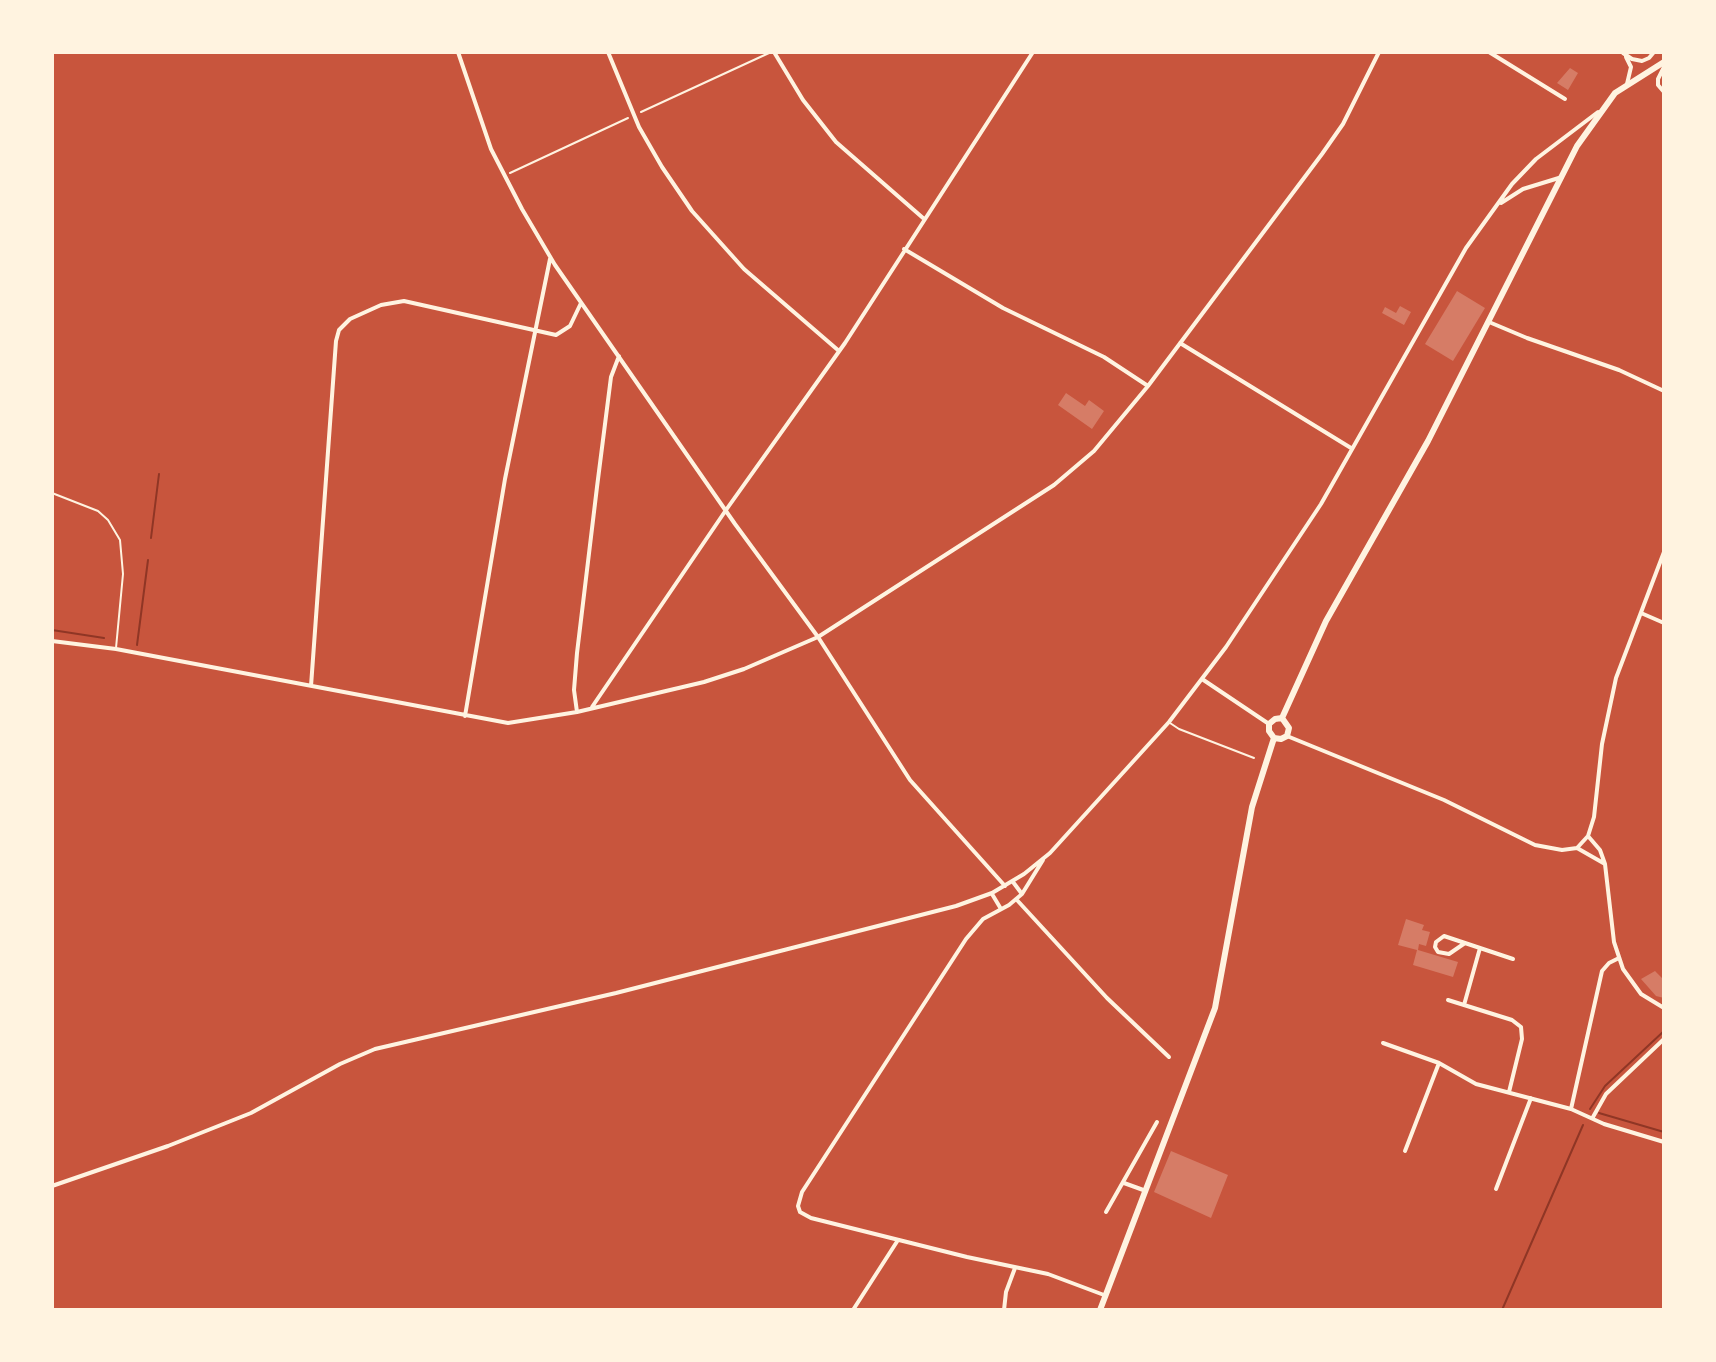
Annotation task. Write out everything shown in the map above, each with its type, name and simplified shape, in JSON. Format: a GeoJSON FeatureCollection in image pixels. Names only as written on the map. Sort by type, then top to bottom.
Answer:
{"type":"FeatureCollection","features":[{"type":"Feature","properties":{"kind":"main road"},"geometry":{"type":"LineString","coordinates":[[1282,718],[1326,621],[1428,441],[1577,146],[1600,111],[1627,84],[1664,64]]}},
{"type":"Feature","properties":{"kind":"main road"},"geometry":{"type":"LineString","coordinates":[[1282,718],[1289,728],[1287,736],[1274,738],[1269,724],[1282,718]]}},
{"type":"Feature","properties":{"kind":"main road"},"geometry":{"type":"LineString","coordinates":[[1100,1310],[1215,1008],[1249,817],[1274,738]]}},
{"type":"Feature","properties":{"kind":"street"},"geometry":{"type":"LineString","coordinates":[[458,52],[491,149],[550,256],[818,637],[920,794],[1005,886]]}},
{"type":"Feature","properties":{"kind":"street"},"geometry":{"type":"LineString","coordinates":[[608,52],[639,127],[692,211],[754,278],[839,351]]}},
{"type":"Feature","properties":{"kind":"street"},"geometry":{"type":"LineString","coordinates":[[774,52],[803,100],[836,142],[923,219]]}},
{"type":"Feature","properties":{"kind":"street"},"geometry":{"type":"LineString","coordinates":[[591,708],[839,351],[1033,52]]}},
{"type":"Feature","properties":{"kind":"street"},"geometry":{"type":"LineString","coordinates":[[52,641],[116,649],[495,722],[523,722],[719,678],[818,637],[1066,476],[1094,451],[1148,386],[1343,124],[1379,52]]}},
{"type":"Feature","properties":{"kind":"street"},"geometry":{"type":"LineString","coordinates":[[1489,52],[1565,99]]}},
{"type":"Feature","properties":{"kind":"street"},"geometry":{"type":"LineString","coordinates":[[1623,52],[1632,59],[1642,61],[1654,52]]}},
{"type":"Feature","properties":{"kind":"street"},"geometry":{"type":"LineString","coordinates":[[1623,52],[1631,67],[1627,84]]}},
{"type":"Feature","properties":{"kind":"street"},"geometry":{"type":"LineString","coordinates":[[1664,64],[1658,85],[1664,92]]}},
{"type":"Feature","properties":{"kind":"street"},"geometry":{"type":"LineString","coordinates":[[52,1186],[251,1113],[340,1064],[375,1049],[616,993],[956,906],[1013,882],[1044,858],[1169,722],[1202,679],[1312,518],[1478,230],[1512,184],[1536,159],[1600,111]]}},
{"type":"Feature","properties":{"kind":"street"},"geometry":{"type":"LineString","coordinates":[[1499,204],[1523,189],[1562,177]]}},
{"type":"Feature","properties":{"kind":"street"},"geometry":{"type":"LineString","coordinates":[[904,249],[1003,308],[1104,357],[1148,386]]}},
{"type":"Feature","properties":{"kind":"street"},"geometry":{"type":"LineString","coordinates":[[465,716],[505,479],[550,256]]}},
{"type":"Feature","properties":{"kind":"street"},"geometry":{"type":"LineString","coordinates":[[311,686],[339,330],[350,319],[381,305],[404,301],[556,335],[574,321],[581,303]]}},
{"type":"Feature","properties":{"kind":"street"},"geometry":{"type":"LineString","coordinates":[[1489,322],[1619,370],[1664,391]]}},
{"type":"Feature","properties":{"kind":"street"},"geometry":{"type":"LineString","coordinates":[[1180,343],[1352,448]]}},
{"type":"Feature","properties":{"kind":"street"},"geometry":{"type":"LineString","coordinates":[[577,712],[574,690],[588,563],[611,377],[619,356]]}},
{"type":"Feature","properties":{"kind":"street"},"geometry":{"type":"LineString","coordinates":[[1577,848],[1588,836],[1594,817],[1602,744],[1616,678],[1664,552]]}},
{"type":"Feature","properties":{"kind":"street"},"geometry":{"type":"LineString","coordinates":[[1641,613],[1664,623]]}},
{"type":"Feature","properties":{"kind":"street"},"geometry":{"type":"LineString","coordinates":[[1202,679],[1269,724]]}},
{"type":"Feature","properties":{"kind":"street"},"geometry":{"type":"LineString","coordinates":[[1287,736],[1444,800],[1535,845],[1562,850],[1577,848],[1605,864]]}},
{"type":"Feature","properties":{"kind":"street"},"geometry":{"type":"LineString","coordinates":[[1588,836],[1600,850],[1605,864],[1612,931],[1619,958],[1636,988],[1664,1008]]}},
{"type":"Feature","properties":{"kind":"street"},"geometry":{"type":"LineString","coordinates":[[1044,858],[1022,894],[974,927],[798,1200],[800,1212],[811,1218],[1048,1274],[1104,1295]]}},
{"type":"Feature","properties":{"kind":"street"},"geometry":{"type":"LineString","coordinates":[[1013,882],[1022,894]]}},
{"type":"Feature","properties":{"kind":"street"},"geometry":{"type":"LineString","coordinates":[[992,893],[1001,909]]}},
{"type":"Feature","properties":{"kind":"street"},"geometry":{"type":"LineString","coordinates":[[1016,899],[1107,998],[1169,1057]]}},
{"type":"Feature","properties":{"kind":"street"},"geometry":{"type":"LineString","coordinates":[[1465,943],[1449,954],[1438,952],[1435,947],[1444,936],[1465,943],[1513,959]]}},
{"type":"Feature","properties":{"kind":"street"},"geometry":{"type":"LineString","coordinates":[[1464,1005],[1480,948]]}},
{"type":"Feature","properties":{"kind":"street"},"geometry":{"type":"LineString","coordinates":[[1571,1109],[1602,971],[1619,958]]}},
{"type":"Feature","properties":{"kind":"street"},"geometry":{"type":"LineString","coordinates":[[1448,1000],[1512,1020],[1521,1027],[1522,1039],[1509,1092]]}},
{"type":"Feature","properties":{"kind":"street"},"geometry":{"type":"LineString","coordinates":[[1593,1117],[1606,1094],[1664,1039]]}},
{"type":"Feature","properties":{"kind":"street"},"geometry":{"type":"LineString","coordinates":[[1383,1043],[1439,1063],[1476,1084],[1571,1109],[1604,1124],[1664,1142]]}},
{"type":"Feature","properties":{"kind":"street"},"geometry":{"type":"LineString","coordinates":[[1405,1151],[1439,1063]]}},
{"type":"Feature","properties":{"kind":"street"},"geometry":{"type":"LineString","coordinates":[[1496,1189],[1531,1098]]}},
{"type":"Feature","properties":{"kind":"street"},"geometry":{"type":"LineString","coordinates":[[1106,1212],[1157,1122]]}},
{"type":"Feature","properties":{"kind":"street"},"geometry":{"type":"LineString","coordinates":[[1124,1183],[1146,1191]]}},
{"type":"Feature","properties":{"kind":"street"},"geometry":{"type":"LineString","coordinates":[[853,1310],[898,1240]]}},
{"type":"Feature","properties":{"kind":"street"},"geometry":{"type":"LineString","coordinates":[[1002,1308],[1015,1268]]}},
{"type":"Feature","properties":{"kind":"lane"},"geometry":{"type":"LineString","coordinates":[[52,493],[98,511],[108,520],[120,540],[123,574],[116,649]]}},
{"type":"Feature","properties":{"kind":"lane"},"geometry":{"type":"LineString","coordinates":[[1169,722],[1179,729],[1254,758]]}},
{"type":"Feature","properties":{"kind":"building"},"geometry":{"type":"Polygon","coordinates":[[[1570,68],[1578,73],[1568,90],[1557,83],[1570,68]]]}},
{"type":"Feature","properties":{"kind":"building"},"geometry":{"type":"Polygon","coordinates":[[[1457,291],[1485,308],[1453,361],[1425,344],[1457,291]]]}},
{"type":"Feature","properties":{"kind":"building"},"geometry":{"type":"Polygon","coordinates":[[[1400,306],[1411,312],[1404,325],[1382,313],[1385,307],[1396,313],[1400,306]]]}},
{"type":"Feature","properties":{"kind":"building"},"geometry":{"type":"Polygon","coordinates":[[[1066,393],[1085,406],[1089,400],[1104,411],[1092,429],[1058,405],[1066,393]]]}},
{"type":"Feature","properties":{"kind":"building"},"geometry":{"type":"Polygon","coordinates":[[[1406,919],[1424,925],[1422,930],[1430,932],[1426,946],[1419,944],[1418,950],[1458,962],[1453,977],[1413,965],[1417,950],[1398,945],[1406,919]]]}},
{"type":"Feature","properties":{"kind":"building"},"geometry":{"type":"Polygon","coordinates":[[[1655,971],[1664,980],[1664,998],[1656,996],[1641,979],[1655,971]]]}},
{"type":"Feature","properties":{"kind":"building"},"geometry":{"type":"Polygon","coordinates":[[[1171,1151],[1228,1175],[1211,1218],[1154,1192],[1171,1151]]]}},
{"type":"Feature","properties":{"kind":"waterway"},"geometry":{"type":"LineString","coordinates":[[151,538],[159,474]]}},
{"type":"Feature","properties":{"kind":"waterway"},"geometry":{"type":"LineString","coordinates":[[137,645],[148,560]]}},
{"type":"Feature","properties":{"kind":"waterway"},"geometry":{"type":"LineString","coordinates":[[52,630],[104,638]]}},
{"type":"Feature","properties":{"kind":"waterway"},"geometry":{"type":"LineString","coordinates":[[1590,1109],[1605,1086],[1664,1031]]}},
{"type":"Feature","properties":{"kind":"waterway"},"geometry":{"type":"LineString","coordinates":[[1599,1113],[1664,1132]]}},
{"type":"Feature","properties":{"kind":"waterway"},"geometry":{"type":"LineString","coordinates":[[1502,1310],[1583,1125]]}}]}
